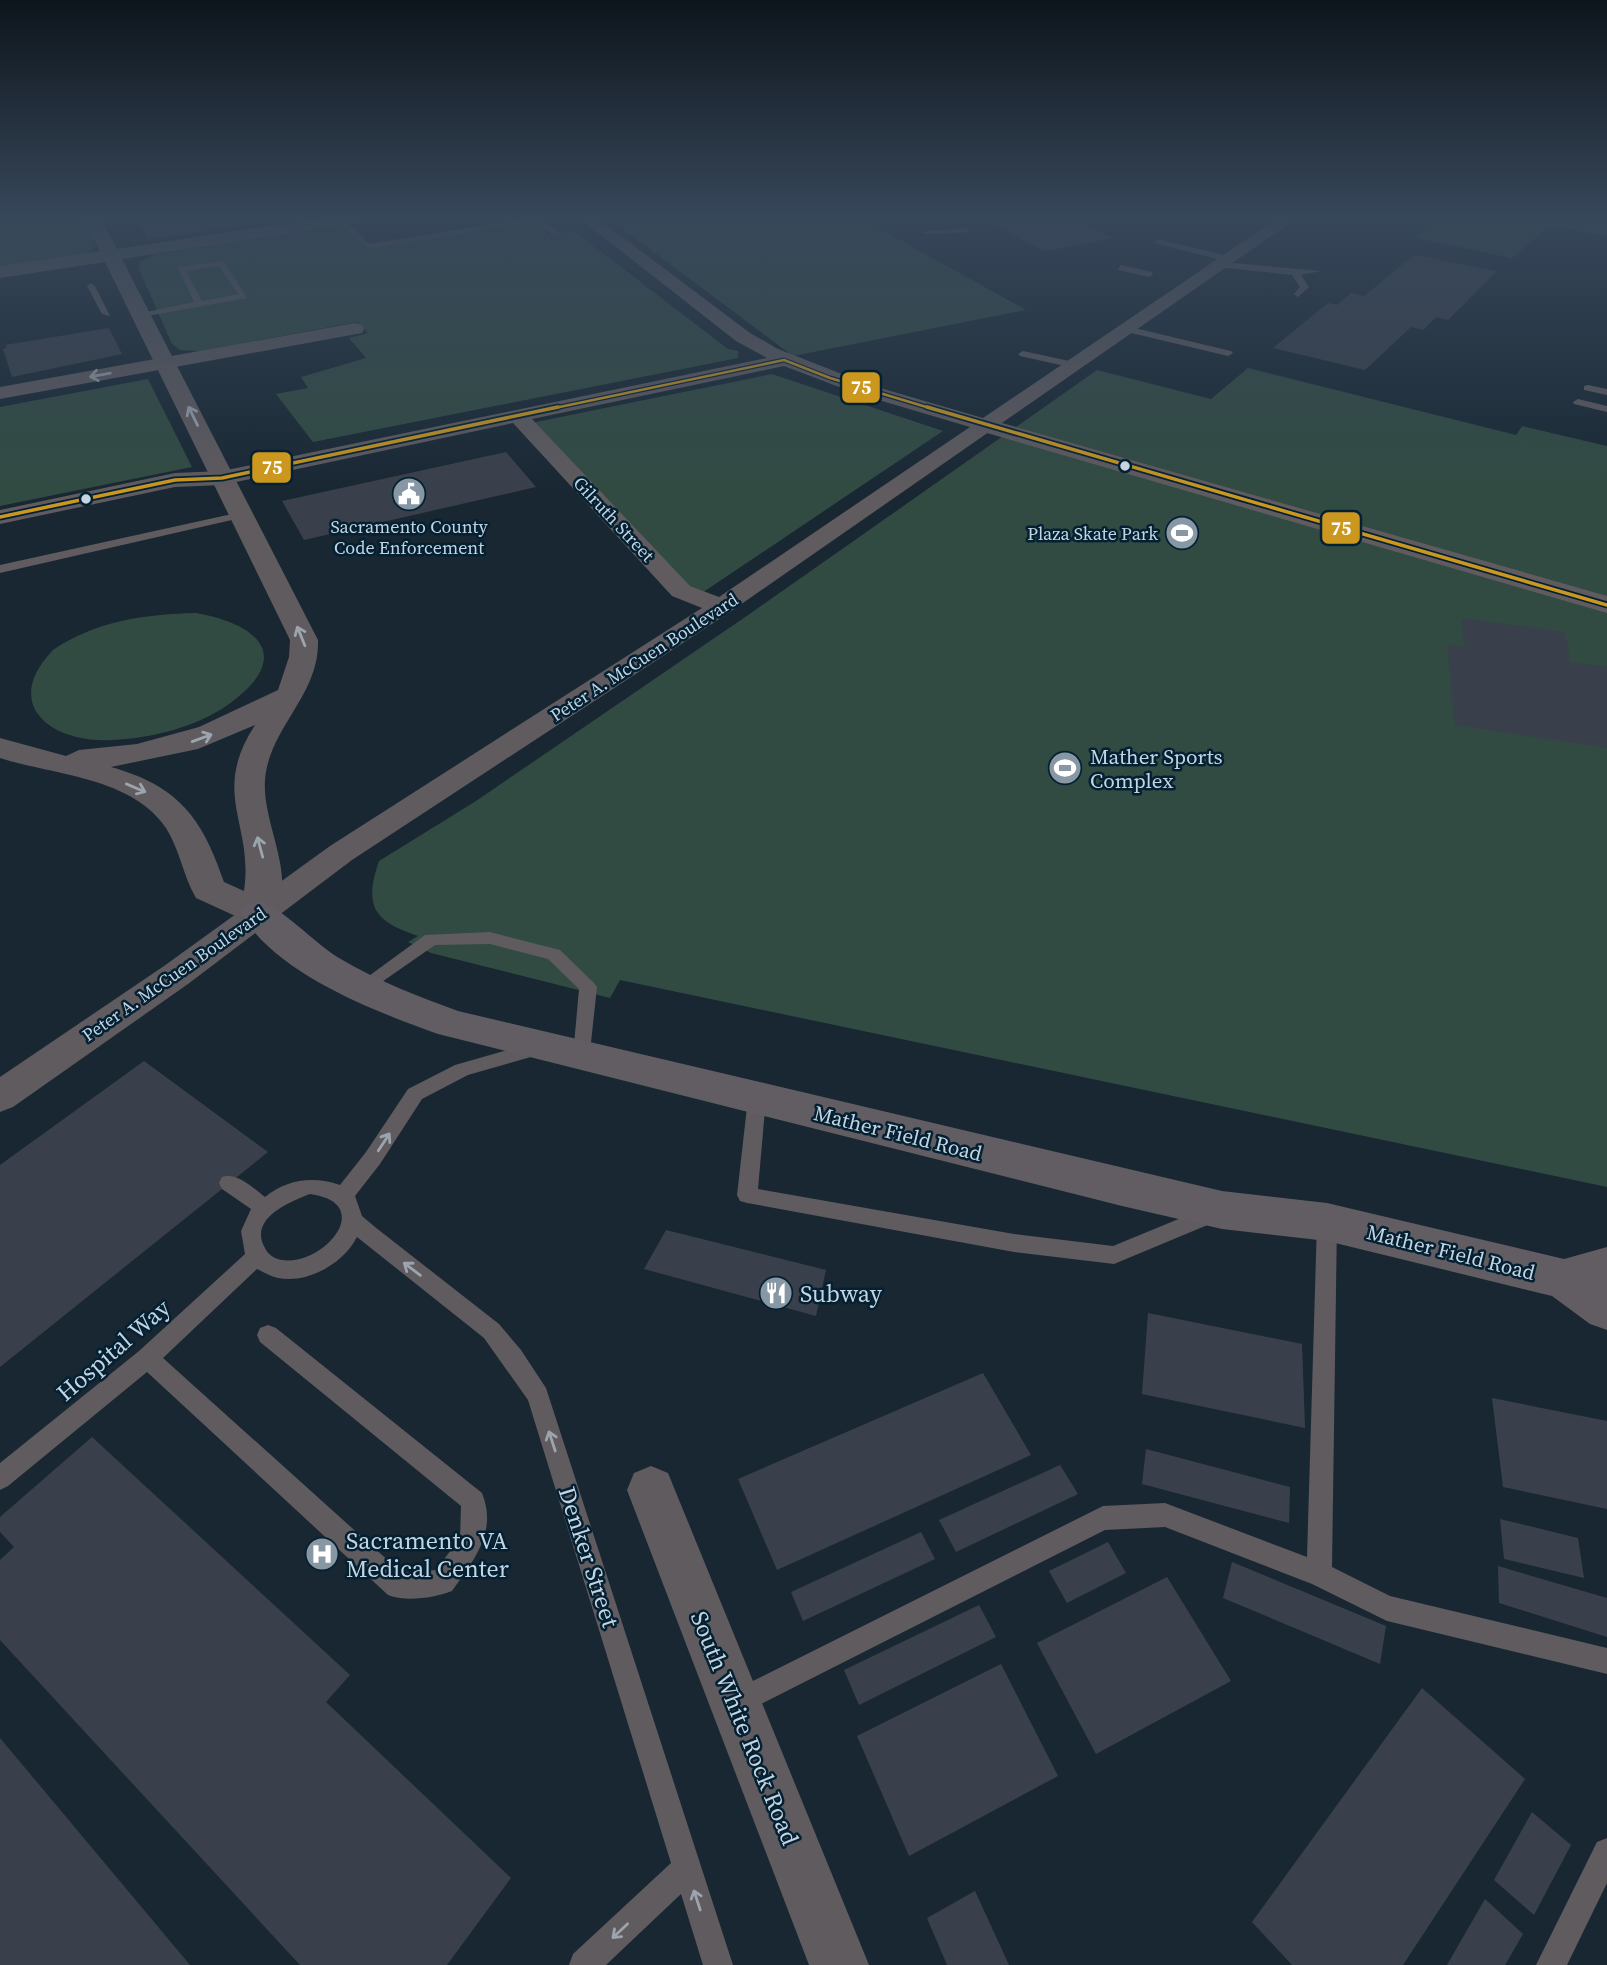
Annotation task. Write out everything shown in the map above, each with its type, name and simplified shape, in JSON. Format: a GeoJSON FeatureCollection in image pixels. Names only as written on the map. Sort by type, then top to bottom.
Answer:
{"type":"FeatureCollection","features":[{"type":"Feature","properties":{"kind":"main road","name":"Mather Field Road"},"geometry":{"type":"LineString","coordinates":[[259,915],[320,966],[360,989],[452,1024],[1222,1210],[1326,1222],[1586,1273],[1607,1309]]}},
{"type":"Feature","properties":{"kind":"street"},"geometry":{"type":"LineString","coordinates":[[0,748],[38,761],[105,777],[154,796],[183,828],[209,889],[259,915],[263,857],[248,796],[250,769],[256,749],[290,695],[304,664],[304,640],[167,363],[142,314],[136,310]]}},
{"type":"Feature","properties":{"kind":"street"},"geometry":{"type":"LineString","coordinates":[[707,310],[743,337],[784,360],[830,378],[1607,605]]}},
{"type":"Feature","properties":{"kind":"street","name":"Peter A. McCuen Boulevard"},"geometry":{"type":"LineString","coordinates":[[0,1097],[259,915],[341,853],[722,607],[1156,310]]}},
{"type":"Feature","properties":{"kind":"street"},"geometry":{"type":"LineString","coordinates":[[0,393],[355,329]]}},
{"type":"Feature","properties":{"kind":"street"},"geometry":{"type":"LineString","coordinates":[[0,517],[174,480],[222,478],[784,360]]}},
{"type":"Feature","properties":{"kind":"street","name":"Gilruth Street"},"geometry":{"type":"LineString","coordinates":[[518,416],[681,590],[722,607]]}},
{"type":"Feature","properties":{"kind":"street"},"geometry":{"type":"LineString","coordinates":[[0,533],[185,494],[222,478]]}},
{"type":"Feature","properties":{"kind":"street"},"geometry":{"type":"LineString","coordinates":[[38,761],[142,755],[174,748],[211,735],[290,695]]}},
{"type":"Feature","properties":{"kind":"street","name":"South White Rock Road"},"geometry":{"type":"LineString","coordinates":[[651,1490],[839,1965]]}},
{"type":"Feature","properties":{"kind":"lane"},"geometry":{"type":"LineString","coordinates":[[107,314],[109,310]]}},
{"type":"Feature","properties":{"kind":"lane"},"geometry":{"type":"LineString","coordinates":[[142,314],[167,310]]}},
{"type":"Feature","properties":{"kind":"lane"},"geometry":{"type":"LineString","coordinates":[[1126,330],[1228,353]]}},
{"type":"Feature","properties":{"kind":"lane"},"geometry":{"type":"LineString","coordinates":[[1023,354],[1074,365]]}},
{"type":"Feature","properties":{"kind":"lane"},"geometry":{"type":"LineString","coordinates":[[1588,388],[1607,392]]}},
{"type":"Feature","properties":{"kind":"lane"},"geometry":{"type":"LineString","coordinates":[[1578,402],[1607,409]]}},
{"type":"Feature","properties":{"kind":"lane"},"geometry":{"type":"LineString","coordinates":[[0,569],[241,515]]}},
{"type":"Feature","properties":{"kind":"lane"},"geometry":{"type":"LineString","coordinates":[[347,1208],[325,1187],[310,1186],[285,1193],[264,1207],[250,1233],[250,1246],[256,1257],[267,1266],[283,1270],[318,1263],[345,1240],[347,1208],[373,1158],[415,1094],[462,1070],[563,1051],[588,987],[554,954],[490,938],[431,939],[360,989]]}},
{"type":"Feature","properties":{"kind":"lane"},"geometry":{"type":"LineString","coordinates":[[757,1098],[747,1195],[1014,1243],[1114,1255],[1222,1210]]}},
{"type":"Feature","properties":{"kind":"lane"},"geometry":{"type":"LineString","coordinates":[[229,1183],[264,1207]]}},
{"type":"Feature","properties":{"kind":"lane","name":"Denker Street"},"geometry":{"type":"LineString","coordinates":[[347,1208],[372,1239],[485,1324],[505,1346],[538,1396],[718,1965]]}},
{"type":"Feature","properties":{"kind":"lane"},"geometry":{"type":"LineString","coordinates":[[1319,1574],[1326,1222]]}},
{"type":"Feature","properties":{"kind":"lane","name":"Hospital Way"},"geometry":{"type":"LineString","coordinates":[[0,1478],[147,1358],[256,1257]]}},
{"type":"Feature","properties":{"kind":"lane"},"geometry":{"type":"LineString","coordinates":[[147,1358],[326,1519],[397,1587],[443,1582],[472,1542],[473,1501],[268,1335]]}},
{"type":"Feature","properties":{"kind":"lane"},"geometry":{"type":"LineString","coordinates":[[735,1703],[1103,1518],[1166,1515],[1319,1574],[1387,1608],[1607,1661]]}},
{"type":"Feature","properties":{"kind":"lane"},"geometry":{"type":"LineString","coordinates":[[1551,1965],[1607,1852]]}},
{"type":"Feature","properties":{"kind":"lane"},"geometry":{"type":"LineString","coordinates":[[584,1965],[687,1868]]}},
{"type":"Feature","properties":{"kind":"green space"},"geometry":{"type":"Polygon","coordinates":[[[157,310],[677,310],[728,349],[738,351],[738,358],[313,442],[276,394],[308,388],[301,377],[366,358],[349,338],[368,333],[357,322],[200,351],[180,350],[172,344],[157,310]]]}},
{"type":"Feature","properties":{"kind":"green space"},"geometry":{"type":"Polygon","coordinates":[[[731,310],[1026,310],[793,356],[731,310]]]}},
{"type":"Feature","properties":{"kind":"green space","name":"Mather Sports Complex"},"geometry":{"type":"Polygon","coordinates":[[[1248,368],[1516,435],[1522,426],[1607,446],[1607,1187],[620,980],[610,998],[431,953],[408,942],[418,936],[392,925],[376,911],[372,890],[379,861],[476,801],[751,613],[1097,370],[1211,399],[1248,368]]]}},
{"type":"Feature","properties":{"kind":"green space"},"geometry":{"type":"Polygon","coordinates":[[[772,374],[943,431],[696,597],[526,424],[772,374]]]}},
{"type":"Feature","properties":{"kind":"green space"},"geometry":{"type":"Polygon","coordinates":[[[148,379],[192,467],[0,506],[0,407],[148,379]]]}},
{"type":"Feature","properties":{"kind":"green space"},"geometry":{"type":"Polygon","coordinates":[[[196,613],[237,625],[251,634],[260,645],[264,657],[260,671],[249,687],[229,704],[203,719],[174,730],[113,740],[91,740],[70,735],[53,728],[40,717],[33,704],[31,688],[38,670],[53,650],[86,632],[122,621],[196,613]]]}},
{"type":"Feature","properties":{"kind":"building"},"geometry":{"type":"Polygon","coordinates":[[[1320,310],[1458,310],[1448,320],[1436,317],[1423,330],[1411,327],[1365,370],[1273,348],[1320,310]]]}},
{"type":"Feature","properties":{"kind":"building"},"geometry":{"type":"Polygon","coordinates":[[[109,328],[122,354],[12,377],[3,349],[7,348],[5,345],[109,328]]]}},
{"type":"Feature","properties":{"kind":"building","name":"Sacramento County Code Enforcement"},"geometry":{"type":"Polygon","coordinates":[[[506,452],[536,487],[304,540],[282,501],[506,452]]]}},
{"type":"Feature","properties":{"kind":"building"},"geometry":{"type":"Polygon","coordinates":[[[1461,618],[1565,632],[1571,662],[1607,667],[1607,748],[1455,725],[1447,644],[1465,647],[1461,618]]]}},
{"type":"Feature","properties":{"kind":"building"},"geometry":{"type":"Polygon","coordinates":[[[144,1061],[268,1152],[0,1367],[0,1165],[144,1061]]]}},
{"type":"Feature","properties":{"kind":"building","name":"Subway"},"geometry":{"type":"Polygon","coordinates":[[[666,1230],[826,1270],[816,1316],[644,1269],[666,1230]]]}},
{"type":"Feature","properties":{"kind":"building"},"geometry":{"type":"Polygon","coordinates":[[[1148,1313],[1302,1344],[1305,1428],[1142,1394],[1148,1313]]]}},
{"type":"Feature","properties":{"kind":"building"},"geometry":{"type":"Polygon","coordinates":[[[983,1373],[1031,1455],[777,1570],[738,1479],[983,1373]]]}},
{"type":"Feature","properties":{"kind":"building"},"geometry":{"type":"Polygon","coordinates":[[[1492,1398],[1607,1421],[1607,1509],[1503,1487],[1492,1398]]]}},
{"type":"Feature","properties":{"kind":"building"},"geometry":{"type":"Polygon","coordinates":[[[92,1437],[350,1675],[326,1702],[511,1878],[447,1965],[300,1965],[0,1640],[0,1560],[14,1547],[0,1532],[0,1517],[92,1437]]]}},
{"type":"Feature","properties":{"kind":"building"},"geometry":{"type":"Polygon","coordinates":[[[1146,1449],[1290,1487],[1289,1523],[1142,1484],[1146,1449]]]}},
{"type":"Feature","properties":{"kind":"building"},"geometry":{"type":"Polygon","coordinates":[[[1060,1465],[1078,1494],[956,1552],[939,1520],[1060,1465]]]}},
{"type":"Feature","properties":{"kind":"building"},"geometry":{"type":"Polygon","coordinates":[[[1500,1519],[1578,1538],[1584,1578],[1504,1559],[1500,1519]]]}},
{"type":"Feature","properties":{"kind":"building"},"geometry":{"type":"Polygon","coordinates":[[[921,1532],[935,1559],[803,1621],[791,1592],[921,1532]]]}},
{"type":"Feature","properties":{"kind":"building"},"geometry":{"type":"Polygon","coordinates":[[[1108,1542],[1126,1573],[1067,1603],[1049,1571],[1108,1542]]]}},
{"type":"Feature","properties":{"kind":"building"},"geometry":{"type":"Polygon","coordinates":[[[1232,1562],[1386,1626],[1380,1664],[1223,1598],[1232,1562]]]}},
{"type":"Feature","properties":{"kind":"building"},"geometry":{"type":"Polygon","coordinates":[[[1498,1566],[1607,1598],[1607,1637],[1499,1603],[1498,1566]]]}},
{"type":"Feature","properties":{"kind":"building"},"geometry":{"type":"Polygon","coordinates":[[[1167,1577],[1231,1681],[1096,1754],[1037,1643],[1167,1577]]]}},
{"type":"Feature","properties":{"kind":"building"},"geometry":{"type":"Polygon","coordinates":[[[979,1605],[996,1637],[859,1705],[844,1670],[979,1605]]]}},
{"type":"Feature","properties":{"kind":"building"},"geometry":{"type":"Polygon","coordinates":[[[1001,1664],[1058,1776],[909,1856],[857,1736],[1001,1664]]]}},
{"type":"Feature","properties":{"kind":"building"},"geometry":{"type":"Polygon","coordinates":[[[1422,1688],[1525,1779],[1403,1965],[1292,1965],[1252,1922],[1422,1688]]]}},
{"type":"Feature","properties":{"kind":"building"},"geometry":{"type":"Polygon","coordinates":[[[0,1738],[190,1965],[0,1965],[0,1738]]]}},
{"type":"Feature","properties":{"kind":"building"},"geometry":{"type":"Polygon","coordinates":[[[1532,1812],[1571,1845],[1534,1915],[1494,1880],[1532,1812]]]}},
{"type":"Feature","properties":{"kind":"building"},"geometry":{"type":"Polygon","coordinates":[[[975,1891],[1009,1965],[947,1965],[927,1918],[975,1891]]]}},
{"type":"Feature","properties":{"kind":"building"},"geometry":{"type":"Polygon","coordinates":[[[1485,1899],[1523,1934],[1505,1965],[1447,1965],[1485,1899]]]}},
{"type":"Feature","properties":{"kind":"transit line","name":"75"},"geometry":{"type":"LineString","coordinates":[[0,517],[175,480],[222,478],[784,360],[830,378],[988,426],[1607,605]]}},
{"type":"Feature","properties":{"kind":"place","name":"Sacramento County Code Enforcement"},"geometry":{"type":"Point","coordinates":[409,494]}},
{"type":"Feature","properties":{"kind":"place","name":"Plaza Skate Park"},"geometry":{"type":"Point","coordinates":[1182,533]}},
{"type":"Feature","properties":{"kind":"place","name":"Mather Sports Complex"},"geometry":{"type":"Point","coordinates":[1065,768]}},
{"type":"Feature","properties":{"kind":"place","name":"Subway"},"geometry":{"type":"Point","coordinates":[776,1293]}},
{"type":"Feature","properties":{"kind":"place","name":"Sacramento VA Medical Center"},"geometry":{"type":"Point","coordinates":[322,1554]}}]}
